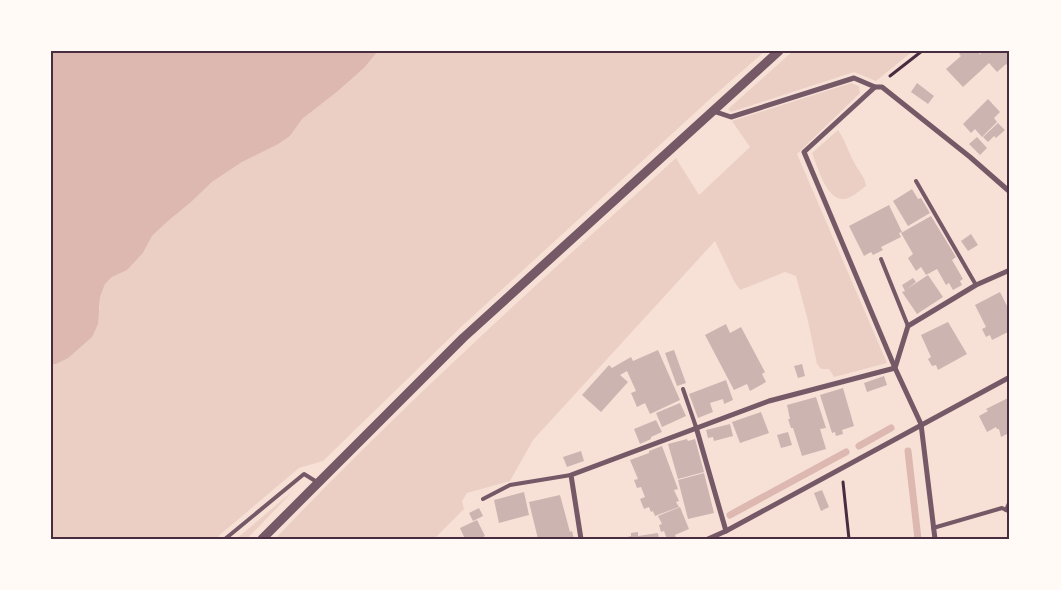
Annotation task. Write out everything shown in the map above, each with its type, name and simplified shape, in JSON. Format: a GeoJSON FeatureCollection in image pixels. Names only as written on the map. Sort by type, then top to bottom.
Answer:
{"type":"FeatureCollection","features":[{"type":"Feature","properties":{"kind":"street"},"geometry":{"type":"LineString","coordinates":[[262,539],[317,482],[464,338],[779,51]]}},
{"type":"Feature","properties":{"kind":"street"},"geometry":{"type":"LineString","coordinates":[[712,111],[731,117],[854,78],[882,88],[970,157],[1010,192]]}},
{"type":"Feature","properties":{"kind":"street"},"geometry":{"type":"LineString","coordinates":[[876,87],[804,152],[895,368],[921,424],[935,539]]}},
{"type":"Feature","properties":{"kind":"street"},"geometry":{"type":"LineString","coordinates":[[895,368],[908,326],[976,285],[1010,270]]}},
{"type":"Feature","properties":{"kind":"street"},"geometry":{"type":"LineString","coordinates":[[581,539],[571,475],[769,401],[895,368]]}},
{"type":"Feature","properties":{"kind":"street"},"geometry":{"type":"LineString","coordinates":[[708,539],[1010,377]]}},
{"type":"Feature","properties":{"kind":"street"},"geometry":{"type":"LineString","coordinates":[[696,427],[726,531]]}},
{"type":"Feature","properties":{"kind":"lane"},"geometry":{"type":"LineString","coordinates":[[916,181],[976,285]]}},
{"type":"Feature","properties":{"kind":"lane"},"geometry":{"type":"LineString","coordinates":[[881,259],[908,326]]}},
{"type":"Feature","properties":{"kind":"lane"},"geometry":{"type":"LineString","coordinates":[[683,389],[696,427]]}},
{"type":"Feature","properties":{"kind":"lane"},"geometry":{"type":"LineString","coordinates":[[225,539],[304,474],[317,482]]}},
{"type":"Feature","properties":{"kind":"lane"},"geometry":{"type":"LineString","coordinates":[[483,499],[510,485],[571,475]]}},
{"type":"Feature","properties":{"kind":"lane"},"geometry":{"type":"LineString","coordinates":[[934,528],[1002,508],[1008,511],[1010,501]]}},
{"type":"Feature","properties":{"kind":"path"},"geometry":{"type":"LineString","coordinates":[[876,87],[922,51]]}},
{"type":"Feature","properties":{"kind":"path"},"geometry":{"type":"LineString","coordinates":[[841,468],[850,539]]}},
{"type":"Feature","properties":{"kind":"shaded area"},"geometry":{"type":"Polygon","coordinates":[[[51,51],[378,51],[364,68],[302,119],[290,136],[242,162],[212,182],[152,236],[143,253],[127,270],[112,277],[105,284],[100,297],[98,324],[92,337],[68,358],[56,364],[51,364],[51,51]]]}},
{"type":"Feature","properties":{"kind":"shaded area"},"geometry":{"type":"Polygon","coordinates":[[[378,51],[765,51],[461,327],[323,461],[299,468],[215,539],[51,539],[51,364],[56,364],[100,308],[100,297],[105,284],[112,277],[127,269],[143,253],[152,236],[212,182],[242,162],[290,136],[301,119],[338,91],[364,68],[378,51]]]}},
{"type":"Feature","properties":{"kind":"shaded area"},"geometry":{"type":"Polygon","coordinates":[[[793,51],[913,51],[876,81],[854,72],[731,112],[728,109],[793,51]]]}},
{"type":"Feature","properties":{"kind":"shaded area"},"geometry":{"type":"Polygon","coordinates":[[[851,83],[859,86],[860,93],[797,154],[887,363],[834,377],[829,369],[821,369],[817,364],[796,276],[785,272],[740,290],[715,241],[533,440],[510,481],[467,493],[462,501],[464,509],[434,539],[275,539],[422,392],[676,158],[699,195],[750,147],[732,121],[851,83]]]}},
{"type":"Feature","properties":{"kind":"shaded area"},"geometry":{"type":"Polygon","coordinates":[[[838,130],[863,176],[866,186],[853,196],[845,199],[838,198],[828,189],[812,153],[838,130]]]}},
{"type":"Feature","properties":{"kind":"shaded area"},"geometry":{"type":"Polygon","coordinates":[[[293,491],[247,539],[236,539],[293,491]]]}},
{"type":"Feature","properties":{"kind":"building"},"geometry":{"type":"Polygon","coordinates":[[[962,51],[977,51],[980,54],[983,51],[1010,51],[1010,64],[1008,66],[1006,64],[997,72],[989,63],[963,87],[946,69],[961,56],[959,54],[962,51]]]}},
{"type":"Feature","properties":{"kind":"building"},"geometry":{"type":"Polygon","coordinates":[[[917,83],[934,96],[928,104],[911,92],[917,83]]]}},
{"type":"Feature","properties":{"kind":"building"},"geometry":{"type":"Polygon","coordinates":[[[988,99],[1000,112],[994,118],[997,122],[982,137],[975,129],[971,133],[963,124],[988,99]]]}},
{"type":"Feature","properties":{"kind":"building"},"geometry":{"type":"Polygon","coordinates":[[[998,123],[1005,130],[988,142],[983,137],[998,123]]]}},
{"type":"Feature","properties":{"kind":"building"},"geometry":{"type":"Polygon","coordinates":[[[977,137],[987,148],[980,155],[969,144],[977,137]]]}},
{"type":"Feature","properties":{"kind":"building"},"geometry":{"type":"Polygon","coordinates":[[[912,189],[918,199],[921,198],[930,213],[908,226],[893,201],[912,189]]]}},
{"type":"Feature","properties":{"kind":"building"},"geometry":{"type":"Polygon","coordinates":[[[889,205],[902,232],[899,233],[901,237],[881,247],[883,250],[873,255],[871,252],[864,256],[849,226],[889,205]]]}},
{"type":"Feature","properties":{"kind":"building"},"geometry":{"type":"Polygon","coordinates":[[[931,216],[956,257],[952,260],[963,279],[960,281],[962,285],[953,290],[949,283],[946,285],[937,269],[926,275],[921,267],[916,271],[908,258],[913,254],[901,233],[931,216]]]}},
{"type":"Feature","properties":{"kind":"building"},"geometry":{"type":"Polygon","coordinates":[[[971,234],[978,245],[968,251],[961,241],[971,234]]]}},
{"type":"Feature","properties":{"kind":"building"},"geometry":{"type":"Polygon","coordinates":[[[928,275],[943,297],[917,314],[902,292],[905,291],[902,285],[913,278],[916,282],[907,289],[928,275]]]}},
{"type":"Feature","properties":{"kind":"building"},"geometry":{"type":"Polygon","coordinates":[[[1000,292],[1010,312],[1010,331],[992,340],[990,335],[986,337],[982,329],[986,327],[975,305],[1000,292]]]}},
{"type":"Feature","properties":{"kind":"building"},"geometry":{"type":"Polygon","coordinates":[[[948,322],[967,354],[938,370],[936,365],[932,366],[928,359],[931,357],[921,335],[948,322]]]}},
{"type":"Feature","properties":{"kind":"building"},"geometry":{"type":"Polygon","coordinates":[[[726,324],[730,333],[741,327],[765,372],[762,374],[766,382],[750,391],[747,384],[734,390],[705,335],[726,324]]]}},
{"type":"Feature","properties":{"kind":"building"},"geometry":{"type":"Polygon","coordinates":[[[658,350],[680,400],[650,414],[645,403],[637,407],[631,393],[636,391],[627,371],[620,375],[628,382],[601,412],[582,395],[609,365],[612,368],[631,357],[633,361],[658,350]]]}},
{"type":"Feature","properties":{"kind":"building"},"geometry":{"type":"Polygon","coordinates":[[[674,350],[686,383],[677,386],[665,353],[674,350]]]}},
{"type":"Feature","properties":{"kind":"building"},"geometry":{"type":"Polygon","coordinates":[[[802,364],[805,376],[798,378],[794,366],[802,364]]]}},
{"type":"Feature","properties":{"kind":"building"},"geometry":{"type":"Polygon","coordinates":[[[884,376],[887,385],[867,392],[864,383],[884,376]]]}},
{"type":"Feature","properties":{"kind":"building"},"geometry":{"type":"Polygon","coordinates":[[[726,380],[733,400],[724,404],[723,399],[710,403],[713,412],[698,418],[689,394],[726,380]]]}},
{"type":"Feature","properties":{"kind":"building"},"geometry":{"type":"Polygon","coordinates":[[[843,388],[854,426],[842,430],[843,434],[836,436],[835,432],[832,433],[820,395],[843,388]]]}},
{"type":"Feature","properties":{"kind":"building"},"geometry":{"type":"Polygon","coordinates":[[[816,397],[826,428],[820,429],[826,449],[802,456],[788,419],[790,419],[787,405],[816,397]]]}},
{"type":"Feature","properties":{"kind":"building"},"geometry":{"type":"Polygon","coordinates":[[[1010,397],[1010,426],[1007,427],[1009,433],[1001,437],[999,429],[996,427],[987,432],[979,416],[988,411],[986,409],[1010,397]]]}},
{"type":"Feature","properties":{"kind":"building"},"geometry":{"type":"Polygon","coordinates":[[[680,403],[686,416],[662,427],[656,413],[680,403]]]}},
{"type":"Feature","properties":{"kind":"building"},"geometry":{"type":"Polygon","coordinates":[[[761,412],[769,433],[740,443],[732,422],[761,412]]]}},
{"type":"Feature","properties":{"kind":"building"},"geometry":{"type":"Polygon","coordinates":[[[656,420],[662,432],[640,444],[634,429],[656,420]]]}},
{"type":"Feature","properties":{"kind":"building"},"geometry":{"type":"Polygon","coordinates":[[[730,424],[733,436],[714,441],[713,437],[708,438],[706,430],[730,424]]]}},
{"type":"Feature","properties":{"kind":"building"},"geometry":{"type":"Polygon","coordinates":[[[788,432],[792,445],[781,448],[777,435],[788,432]]]}},
{"type":"Feature","properties":{"kind":"building"},"geometry":{"type":"Polygon","coordinates":[[[687,439],[688,441],[695,439],[704,472],[678,479],[668,444],[687,439]]]}},
{"type":"Feature","properties":{"kind":"building"},"geometry":{"type":"Polygon","coordinates":[[[662,446],[678,489],[674,490],[679,501],[676,502],[679,507],[655,516],[649,507],[644,509],[640,499],[645,497],[641,487],[637,488],[634,480],[638,479],[630,460],[662,446]]]}},
{"type":"Feature","properties":{"kind":"building"},"geometry":{"type":"Polygon","coordinates":[[[581,451],[584,461],[567,467],[563,457],[581,451]]]}},
{"type":"Feature","properties":{"kind":"building"},"geometry":{"type":"Polygon","coordinates":[[[704,473],[714,513],[688,519],[678,480],[704,473]]]}},
{"type":"Feature","properties":{"kind":"building"},"geometry":{"type":"Polygon","coordinates":[[[822,490],[829,507],[821,511],[814,493],[822,490]]]}},
{"type":"Feature","properties":{"kind":"building"},"geometry":{"type":"Polygon","coordinates":[[[524,492],[529,515],[499,523],[494,500],[524,492]]]}},
{"type":"Feature","properties":{"kind":"building"},"geometry":{"type":"Polygon","coordinates":[[[560,495],[570,532],[572,531],[574,539],[538,539],[529,502],[560,495]]]}},
{"type":"Feature","properties":{"kind":"building"},"geometry":{"type":"Polygon","coordinates":[[[680,507],[689,529],[675,535],[676,538],[667,539],[664,531],[661,532],[659,525],[662,524],[658,516],[680,507]]]}},
{"type":"Feature","properties":{"kind":"building"},"geometry":{"type":"Polygon","coordinates":[[[479,508],[483,516],[473,521],[469,513],[479,508]]]}},
{"type":"Feature","properties":{"kind":"building"},"geometry":{"type":"Polygon","coordinates":[[[477,520],[485,536],[480,539],[465,539],[460,528],[477,520]]]}},
{"type":"Feature","properties":{"kind":"building"},"geometry":{"type":"Polygon","coordinates":[[[638,532],[638,536],[658,533],[659,539],[635,539],[635,536],[634,539],[620,539],[631,536],[631,533],[638,532]]]}},
{"type":"Feature","properties":{"kind":"waterway"},"geometry":{"type":"LineString","coordinates":[[859,446],[891,428]]}},
{"type":"Feature","properties":{"kind":"waterway"},"geometry":{"type":"LineString","coordinates":[[908,451],[918,539]]}},
{"type":"Feature","properties":{"kind":"waterway"},"geometry":{"type":"LineString","coordinates":[[730,515],[846,452]]}}]}
